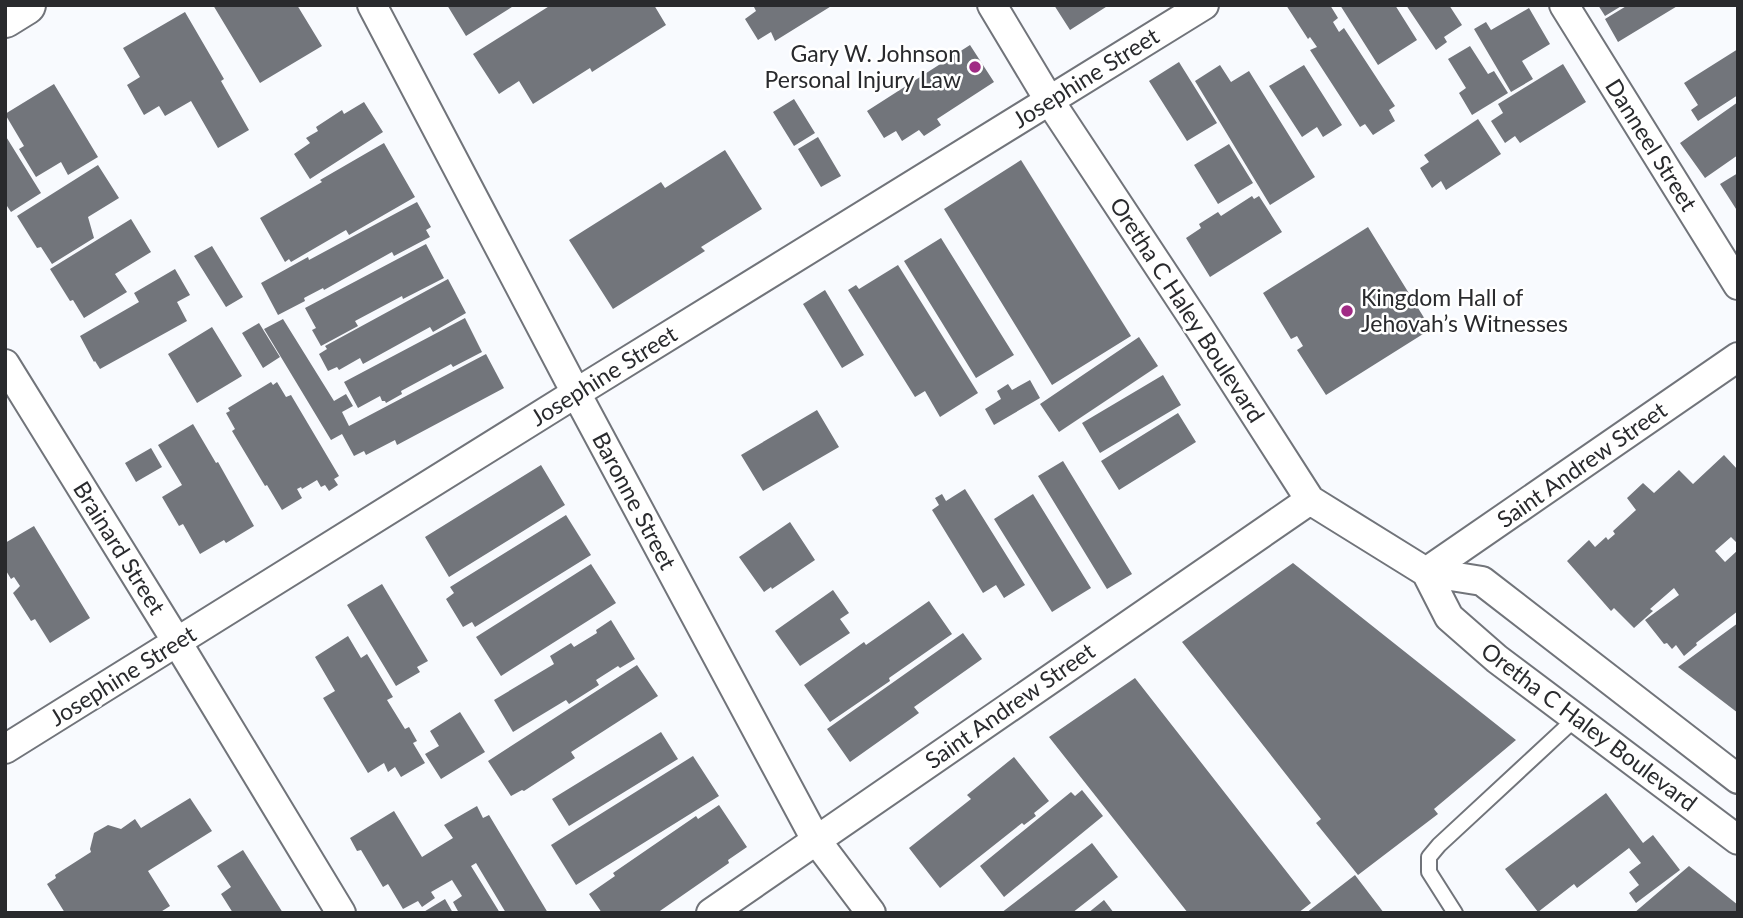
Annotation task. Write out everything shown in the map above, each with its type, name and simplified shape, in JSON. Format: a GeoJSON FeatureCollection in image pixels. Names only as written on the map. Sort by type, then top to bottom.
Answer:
{"type":"FeatureCollection","features":[{"type":"Feature","properties":{"kind":"street"},"geometry":{"type":"LineString","coordinates":[[5,18],[26,5]]}},
{"type":"Feature","properties":{"kind":"street","name":"Baronne Street"},"geometry":{"type":"LineString","coordinates":[[372,5],[816,840],[871,913]]}},
{"type":"Feature","properties":{"kind":"street","name":"Oretha C Haley Boulevard"},"geometry":{"type":"LineString","coordinates":[[992,5],[1049,100],[1310,500],[1426,572],[1482,581],[1738,779]]}},
{"type":"Feature","properties":{"kind":"street","name":"Josephine Street"},"geometry":{"type":"LineString","coordinates":[[5,749],[1204,5]]}},
{"type":"Feature","properties":{"kind":"street","name":"Danneel Street"},"geometry":{"type":"LineString","coordinates":[[1564,5],[1738,285]]}},
{"type":"Feature","properties":{"kind":"street","name":"Saint Andrew Street"},"geometry":{"type":"LineString","coordinates":[[1426,572],[1738,357]]}},
{"type":"Feature","properties":{"kind":"street","name":"Brainard Street"},"geometry":{"type":"LineString","coordinates":[[5,364],[341,913]]}},
{"type":"Feature","properties":{"kind":"street","name":"Saint Andrew Street"},"geometry":{"type":"LineString","coordinates":[[711,913],[1310,500]]}},
{"type":"Feature","properties":{"kind":"street","name":"Oretha C Haley Boulevard"},"geometry":{"type":"LineString","coordinates":[[1426,572],[1449,617],[1497,659],[1738,840]]}},
{"type":"Feature","properties":{"kind":"lane"},"geometry":{"type":"LineString","coordinates":[[1455,913],[1429,872],[1429,857],[1575,719]]}},
{"type":"Feature","properties":{"kind":"building"},"geometry":{"type":"Polygon","coordinates":[[[213,5],[297,5],[322,46],[260,83],[213,5]]]}},
{"type":"Feature","properties":{"kind":"building"},"geometry":{"type":"Polygon","coordinates":[[[447,5],[515,5],[466,36],[447,5]]]}},
{"type":"Feature","properties":{"kind":"building"},"geometry":{"type":"Polygon","coordinates":[[[551,5],[654,5],[666,25],[592,72],[590,68],[533,104],[519,81],[499,94],[473,54],[551,5]]]}},
{"type":"Feature","properties":{"kind":"building"},"geometry":{"type":"Polygon","coordinates":[[[753,5],[833,5],[775,41],[771,32],[758,40],[745,19],[756,11],[753,5]]]}},
{"type":"Feature","properties":{"kind":"building"},"geometry":{"type":"Polygon","coordinates":[[[1054,5],[1109,5],[1070,30],[1054,5]]]}},
{"type":"Feature","properties":{"kind":"building"},"geometry":{"type":"Polygon","coordinates":[[[1286,5],[1330,5],[1338,18],[1333,22],[1339,32],[1344,28],[1395,106],[1389,110],[1395,121],[1373,135],[1365,124],[1360,127],[1310,50],[1317,47],[1310,37],[1308,39],[1286,5]]]}},
{"type":"Feature","properties":{"kind":"building"},"geometry":{"type":"Polygon","coordinates":[[[1340,5],[1395,5],[1417,40],[1378,65],[1340,5]]]}},
{"type":"Feature","properties":{"kind":"building"},"geometry":{"type":"Polygon","coordinates":[[[1406,5],[1449,5],[1462,25],[1444,37],[1447,42],[1436,50],[1406,5]]]}},
{"type":"Feature","properties":{"kind":"building"},"geometry":{"type":"Polygon","coordinates":[[[1598,5],[1623,5],[1605,16],[1598,5]]]}},
{"type":"Feature","properties":{"kind":"building"},"geometry":{"type":"Polygon","coordinates":[[[1628,5],[1679,5],[1618,42],[1605,19],[1628,5]]]}},
{"type":"Feature","properties":{"kind":"building"},"geometry":{"type":"Polygon","coordinates":[[[1529,8],[1550,44],[1522,61],[1533,79],[1511,92],[1474,29],[1486,22],[1491,30],[1529,8]]]}},
{"type":"Feature","properties":{"kind":"building"},"geometry":{"type":"Polygon","coordinates":[[[185,12],[224,79],[221,81],[249,130],[218,148],[191,101],[165,116],[159,106],[144,115],[127,85],[140,77],[123,48],[185,12]]]}},
{"type":"Feature","properties":{"kind":"building"},"geometry":{"type":"Polygon","coordinates":[[[970,45],[994,82],[937,119],[941,125],[924,136],[919,130],[902,141],[896,131],[884,138],[867,111],[970,45]]]}},
{"type":"Feature","properties":{"kind":"building"},"geometry":{"type":"Polygon","coordinates":[[[1470,46],[1488,74],[1494,71],[1508,93],[1472,115],[1459,93],[1466,88],[1448,59],[1470,46]]]}},
{"type":"Feature","properties":{"kind":"building"},"geometry":{"type":"Polygon","coordinates":[[[1738,49],[1738,95],[1698,121],[1691,110],[1698,105],[1684,83],[1738,49]]]}},
{"type":"Feature","properties":{"kind":"building"},"geometry":{"type":"Polygon","coordinates":[[[1179,62],[1217,123],[1187,141],[1149,81],[1179,62]]]}},
{"type":"Feature","properties":{"kind":"building"},"geometry":{"type":"Polygon","coordinates":[[[1563,64],[1586,102],[1520,143],[1515,136],[1505,143],[1491,121],[1503,113],[1498,104],[1563,64]]]}},
{"type":"Feature","properties":{"kind":"building"},"geometry":{"type":"Polygon","coordinates":[[[1220,65],[1231,82],[1249,71],[1315,177],[1270,205],[1195,81],[1220,65]]]}},
{"type":"Feature","properties":{"kind":"building"},"geometry":{"type":"Polygon","coordinates":[[[1304,65],[1342,125],[1323,137],[1317,127],[1302,137],[1269,86],[1304,65]]]}},
{"type":"Feature","properties":{"kind":"building"},"geometry":{"type":"Polygon","coordinates":[[[54,84],[98,157],[68,175],[61,162],[36,177],[19,149],[24,146],[5,114],[54,84]]]}},
{"type":"Feature","properties":{"kind":"building"},"geometry":{"type":"Polygon","coordinates":[[[794,99],[815,133],[794,146],[773,112],[794,99]]]}},
{"type":"Feature","properties":{"kind":"building"},"geometry":{"type":"Polygon","coordinates":[[[364,102],[383,132],[310,179],[294,154],[310,143],[306,138],[318,131],[316,127],[342,110],[344,114],[364,102]]]}},
{"type":"Feature","properties":{"kind":"building"},"geometry":{"type":"Polygon","coordinates":[[[1738,102],[1738,155],[1705,178],[1680,143],[1738,102]]]}},
{"type":"Feature","properties":{"kind":"building"},"geometry":{"type":"Polygon","coordinates":[[[1478,119],[1501,154],[1446,190],[1441,181],[1432,188],[1420,168],[1429,162],[1424,155],[1478,119]]]}},
{"type":"Feature","properties":{"kind":"building"},"geometry":{"type":"Polygon","coordinates":[[[5,135],[41,193],[11,212],[5,203],[5,135]]]}},
{"type":"Feature","properties":{"kind":"building"},"geometry":{"type":"Polygon","coordinates":[[[818,137],[841,176],[821,187],[798,149],[818,137]]]}},
{"type":"Feature","properties":{"kind":"building"},"geometry":{"type":"Polygon","coordinates":[[[384,143],[415,197],[349,235],[346,230],[291,262],[289,259],[285,262],[260,218],[384,143]]]}},
{"type":"Feature","properties":{"kind":"building"},"geometry":{"type":"Polygon","coordinates":[[[1229,144],[1253,183],[1218,204],[1194,165],[1229,144]]]}},
{"type":"Feature","properties":{"kind":"building"},"geometry":{"type":"Polygon","coordinates":[[[725,150],[762,209],[701,247],[705,251],[613,309],[569,240],[661,182],[665,188],[725,150]]]}},
{"type":"Feature","properties":{"kind":"building"},"geometry":{"type":"Polygon","coordinates":[[[1021,160],[1131,336],[1052,385],[944,209],[1021,160]]]}},
{"type":"Feature","properties":{"kind":"building"},"geometry":{"type":"Polygon","coordinates":[[[98,165],[119,198],[88,217],[94,238],[52,264],[41,247],[37,248],[17,216],[98,165]]]}},
{"type":"Feature","properties":{"kind":"building"},"geometry":{"type":"Polygon","coordinates":[[[1738,173],[1738,212],[1720,184],[1738,173]]]}},
{"type":"Feature","properties":{"kind":"building"},"geometry":{"type":"Polygon","coordinates":[[[1252,196],[1254,199],[1259,196],[1282,232],[1210,277],[1186,238],[1201,228],[1199,224],[1218,212],[1221,216],[1252,196]]]}},
{"type":"Feature","properties":{"kind":"building"},"geometry":{"type":"Polygon","coordinates":[[[417,202],[431,227],[426,230],[430,237],[394,256],[392,252],[324,290],[323,288],[304,298],[305,301],[278,315],[261,283],[417,202]]]}},
{"type":"Feature","properties":{"kind":"building"},"geometry":{"type":"Polygon","coordinates":[[[131,219],[151,252],[115,274],[127,292],[84,318],[50,269],[131,219]]]}},
{"type":"Feature","properties":{"kind":"building","name":"Kingdom Hall of Jehovah’s Witnesses"},"geometry":{"type":"Polygon","coordinates":[[[1368,227],[1431,329],[1326,395],[1297,350],[1303,346],[1297,336],[1291,339],[1263,293],[1368,227]]]}},
{"type":"Feature","properties":{"kind":"building"},"geometry":{"type":"Polygon","coordinates":[[[941,238],[1014,355],[976,378],[904,261],[941,238]]]}},
{"type":"Feature","properties":{"kind":"building"},"geometry":{"type":"Polygon","coordinates":[[[426,244],[444,278],[355,321],[358,326],[321,346],[312,330],[316,328],[305,308],[426,244]]]}},
{"type":"Feature","properties":{"kind":"building"},"geometry":{"type":"Polygon","coordinates":[[[212,246],[243,297],[226,307],[194,256],[212,246]]]}},
{"type":"Feature","properties":{"kind":"building"},"geometry":{"type":"Polygon","coordinates":[[[898,265],[978,393],[940,417],[925,391],[915,397],[848,290],[856,285],[859,289],[898,265]]]}},
{"type":"Feature","properties":{"kind":"building"},"geometry":{"type":"Polygon","coordinates":[[[175,269],[190,295],[177,302],[187,321],[100,369],[80,336],[139,302],[134,293],[175,269]]]}},
{"type":"Feature","properties":{"kind":"building"},"geometry":{"type":"Polygon","coordinates":[[[448,279],[466,313],[433,332],[430,327],[363,364],[360,358],[339,370],[337,367],[328,371],[319,354],[327,349],[325,346],[448,279]]]}},
{"type":"Feature","properties":{"kind":"building"},"geometry":{"type":"Polygon","coordinates":[[[825,290],[864,355],[842,368],[803,304],[825,290]]]}},
{"type":"Feature","properties":{"kind":"building"},"geometry":{"type":"Polygon","coordinates":[[[465,318],[482,352],[453,367],[451,364],[401,391],[402,394],[386,403],[380,396],[358,408],[344,382],[465,318]]]}},
{"type":"Feature","properties":{"kind":"building"},"geometry":{"type":"Polygon","coordinates":[[[283,319],[334,401],[346,394],[353,406],[342,412],[349,426],[486,354],[504,388],[397,445],[395,440],[366,455],[364,451],[354,456],[342,434],[331,440],[264,329],[283,319]]]}},
{"type":"Feature","properties":{"kind":"building"},"geometry":{"type":"Polygon","coordinates":[[[259,323],[280,357],[263,368],[242,333],[259,323]]]}},
{"type":"Feature","properties":{"kind":"building"},"geometry":{"type":"Polygon","coordinates":[[[212,327],[242,376],[197,403],[168,354],[212,327]]]}},
{"type":"Feature","properties":{"kind":"building"},"geometry":{"type":"Polygon","coordinates":[[[1139,337],[1158,366],[1059,432],[1040,404],[1139,337]]]}},
{"type":"Feature","properties":{"kind":"building"},"geometry":{"type":"Polygon","coordinates":[[[1163,375],[1181,405],[1100,453],[1082,423],[1163,375]]]}},
{"type":"Feature","properties":{"kind":"building"},"geometry":{"type":"Polygon","coordinates":[[[1030,380],[1040,398],[994,425],[985,409],[1001,399],[997,391],[1008,384],[1012,390],[1030,380]]]}},
{"type":"Feature","properties":{"kind":"building"},"geometry":{"type":"Polygon","coordinates":[[[271,382],[273,385],[277,382],[286,397],[291,395],[339,476],[334,479],[338,485],[329,491],[325,485],[321,487],[317,480],[297,489],[302,498],[282,510],[232,431],[235,429],[226,413],[230,411],[228,408],[271,382]]]}},
{"type":"Feature","properties":{"kind":"building"},"geometry":{"type":"Polygon","coordinates":[[[817,410],[839,447],[763,491],[741,455],[817,410]]]}},
{"type":"Feature","properties":{"kind":"building"},"geometry":{"type":"Polygon","coordinates":[[[1178,413],[1196,442],[1119,490],[1101,461],[1178,413]]]}},
{"type":"Feature","properties":{"kind":"building"},"geometry":{"type":"Polygon","coordinates":[[[193,424],[254,526],[226,543],[224,540],[200,554],[183,524],[179,526],[162,497],[182,485],[158,445],[193,424]]]}},
{"type":"Feature","properties":{"kind":"building"},"geometry":{"type":"Polygon","coordinates":[[[151,448],[162,467],[136,482],[125,463],[151,448]]]}},
{"type":"Feature","properties":{"kind":"building"},"geometry":{"type":"Polygon","coordinates":[[[1724,455],[1738,470],[1738,544],[1731,537],[1715,551],[1725,562],[1738,550],[1738,611],[1696,643],[1684,656],[1676,645],[1672,649],[1667,643],[1664,644],[1645,620],[1679,595],[1674,588],[1650,609],[1653,611],[1634,628],[1614,608],[1611,611],[1567,561],[1589,540],[1595,547],[1606,537],[1608,540],[1615,534],[1613,531],[1636,510],[1627,498],[1643,483],[1654,493],[1679,470],[1693,484],[1724,455]]]}},
{"type":"Feature","properties":{"kind":"building"},"geometry":{"type":"Polygon","coordinates":[[[1063,461],[1132,574],[1107,589],[1038,476],[1063,461]]]}},
{"type":"Feature","properties":{"kind":"building"},"geometry":{"type":"Polygon","coordinates":[[[541,465],[565,505],[449,577],[425,537],[541,465]]]}},
{"type":"Feature","properties":{"kind":"building"},"geometry":{"type":"Polygon","coordinates":[[[965,489],[1025,585],[1004,598],[996,585],[983,593],[932,510],[939,505],[935,498],[942,494],[946,501],[965,489]]]}},
{"type":"Feature","properties":{"kind":"building"},"geometry":{"type":"Polygon","coordinates":[[[1033,494],[1091,588],[1052,612],[994,519],[1033,494]]]}},
{"type":"Feature","properties":{"kind":"building"},"geometry":{"type":"Polygon","coordinates":[[[566,515],[591,555],[475,627],[472,622],[463,627],[446,599],[454,593],[450,587],[566,515]]]}},
{"type":"Feature","properties":{"kind":"building"},"geometry":{"type":"Polygon","coordinates":[[[790,522],[815,560],[764,592],[739,557],[790,522]]]}},
{"type":"Feature","properties":{"kind":"building"},"geometry":{"type":"Polygon","coordinates":[[[34,526],[90,618],[50,643],[35,619],[31,621],[13,593],[20,586],[14,577],[11,579],[5,569],[5,543],[34,526]]]}},
{"type":"Feature","properties":{"kind":"building"},"geometry":{"type":"Polygon","coordinates":[[[1293,563],[1516,740],[1434,809],[1438,814],[1358,875],[1316,823],[1321,819],[1182,642],[1293,563]]]}},
{"type":"Feature","properties":{"kind":"building"},"geometry":{"type":"Polygon","coordinates":[[[591,564],[616,603],[501,676],[476,637],[591,564]]]}},
{"type":"Feature","properties":{"kind":"building"},"geometry":{"type":"Polygon","coordinates":[[[382,584],[428,661],[417,667],[420,672],[396,686],[347,605],[382,584]]]}},
{"type":"Feature","properties":{"kind":"building"},"geometry":{"type":"Polygon","coordinates":[[[833,590],[849,613],[840,619],[850,633],[800,666],[775,631],[833,590]]]}},
{"type":"Feature","properties":{"kind":"building"},"geometry":{"type":"Polygon","coordinates":[[[929,601],[952,634],[830,722],[804,685],[864,642],[866,645],[929,601]]]}},
{"type":"Feature","properties":{"kind":"building"},"geometry":{"type":"Polygon","coordinates":[[[611,620],[635,659],[596,680],[599,685],[569,704],[566,700],[513,732],[494,700],[554,664],[550,656],[571,643],[574,647],[597,633],[596,630],[611,620]]]}},
{"type":"Feature","properties":{"kind":"building"},"geometry":{"type":"Polygon","coordinates":[[[1738,623],[1738,713],[1678,667],[1738,623]]]}},
{"type":"Feature","properties":{"kind":"building"},"geometry":{"type":"Polygon","coordinates":[[[963,633],[982,659],[914,707],[919,713],[850,762],[827,729],[963,633]]]}},
{"type":"Feature","properties":{"kind":"building"},"geometry":{"type":"Polygon","coordinates":[[[348,636],[361,658],[367,654],[393,697],[387,700],[405,729],[409,727],[417,741],[413,743],[425,763],[401,777],[395,767],[388,772],[384,763],[368,773],[323,698],[335,691],[315,657],[348,636]]]}},
{"type":"Feature","properties":{"kind":"building"},"geometry":{"type":"Polygon","coordinates":[[[637,665],[658,696],[571,752],[575,758],[524,791],[511,796],[488,761],[637,665]]]}},
{"type":"Feature","properties":{"kind":"building"},"geometry":{"type":"Polygon","coordinates":[[[1135,678],[1311,903],[1298,913],[1188,913],[1049,737],[1135,678]]]}},
{"type":"Feature","properties":{"kind":"building"},"geometry":{"type":"Polygon","coordinates":[[[460,712],[485,752],[441,779],[425,754],[439,746],[430,731],[460,712]]]}},
{"type":"Feature","properties":{"kind":"building"},"geometry":{"type":"Polygon","coordinates":[[[661,732],[678,759],[569,826],[552,799],[661,732]]]}},
{"type":"Feature","properties":{"kind":"building"},"geometry":{"type":"Polygon","coordinates":[[[693,756],[719,796],[576,885],[551,845],[693,756]]]}},
{"type":"Feature","properties":{"kind":"building"},"geometry":{"type":"Polygon","coordinates":[[[1014,757],[1049,801],[1034,813],[1036,816],[1024,825],[1022,823],[940,888],[909,848],[971,799],[967,795],[1014,757]]]}},
{"type":"Feature","properties":{"kind":"building"},"geometry":{"type":"Polygon","coordinates":[[[1082,790],[1103,816],[1004,897],[980,866],[1071,792],[1075,796],[1082,790]]]}},
{"type":"Feature","properties":{"kind":"building"},"geometry":{"type":"Polygon","coordinates":[[[1606,793],[1643,843],[1653,835],[1680,870],[1636,903],[1629,893],[1639,885],[1629,872],[1641,863],[1629,848],[1577,888],[1574,884],[1538,912],[1505,869],[1606,793]]]}},
{"type":"Feature","properties":{"kind":"building"},"geometry":{"type":"Polygon","coordinates":[[[190,798],[212,831],[148,871],[170,906],[159,913],[65,913],[47,884],[56,878],[55,875],[91,852],[94,833],[108,825],[121,829],[135,819],[141,828],[190,798]]]}},
{"type":"Feature","properties":{"kind":"building"},"geometry":{"type":"Polygon","coordinates":[[[719,805],[747,847],[728,860],[729,863],[657,913],[602,913],[589,894],[615,876],[613,873],[696,816],[698,819],[719,805]]]}},
{"type":"Feature","properties":{"kind":"building"},"geometry":{"type":"Polygon","coordinates":[[[477,806],[483,818],[489,815],[548,913],[506,913],[476,863],[471,866],[500,913],[459,913],[453,902],[462,896],[452,880],[431,892],[435,898],[422,907],[418,901],[403,909],[388,884],[383,887],[361,850],[357,851],[350,838],[394,811],[422,857],[453,838],[444,825],[477,806]]]}},
{"type":"Feature","properties":{"kind":"building"},"geometry":{"type":"Polygon","coordinates":[[[1092,843],[1118,877],[1072,913],[1001,913],[1092,843]]]}},
{"type":"Feature","properties":{"kind":"building"},"geometry":{"type":"Polygon","coordinates":[[[243,850],[283,913],[233,913],[221,894],[231,887],[217,866],[243,850]]]}},
{"type":"Feature","properties":{"kind":"building"},"geometry":{"type":"Polygon","coordinates":[[[1689,866],[1738,905],[1738,913],[1634,913],[1689,866]]]}},
{"type":"Feature","properties":{"kind":"building"},"geometry":{"type":"Polygon","coordinates":[[[1355,875],[1384,913],[1306,913],[1355,875]]]}},
{"type":"Feature","properties":{"kind":"building"},"geometry":{"type":"Polygon","coordinates":[[[445,899],[453,913],[422,913],[445,899]]]}},
{"type":"Feature","properties":{"kind":"building"},"geometry":{"type":"Polygon","coordinates":[[[1104,900],[1114,913],[1088,913],[1104,900]]]}},
{"type":"Feature","properties":{"kind":"place","name":"Gary W. Johnson Personal Injury Law"},"geometry":{"type":"Point","coordinates":[975,67]}},
{"type":"Feature","properties":{"kind":"place","name":"Kingdom Hall of Jehovah’s Witnesses"},"geometry":{"type":"Point","coordinates":[1347,311]}}]}
